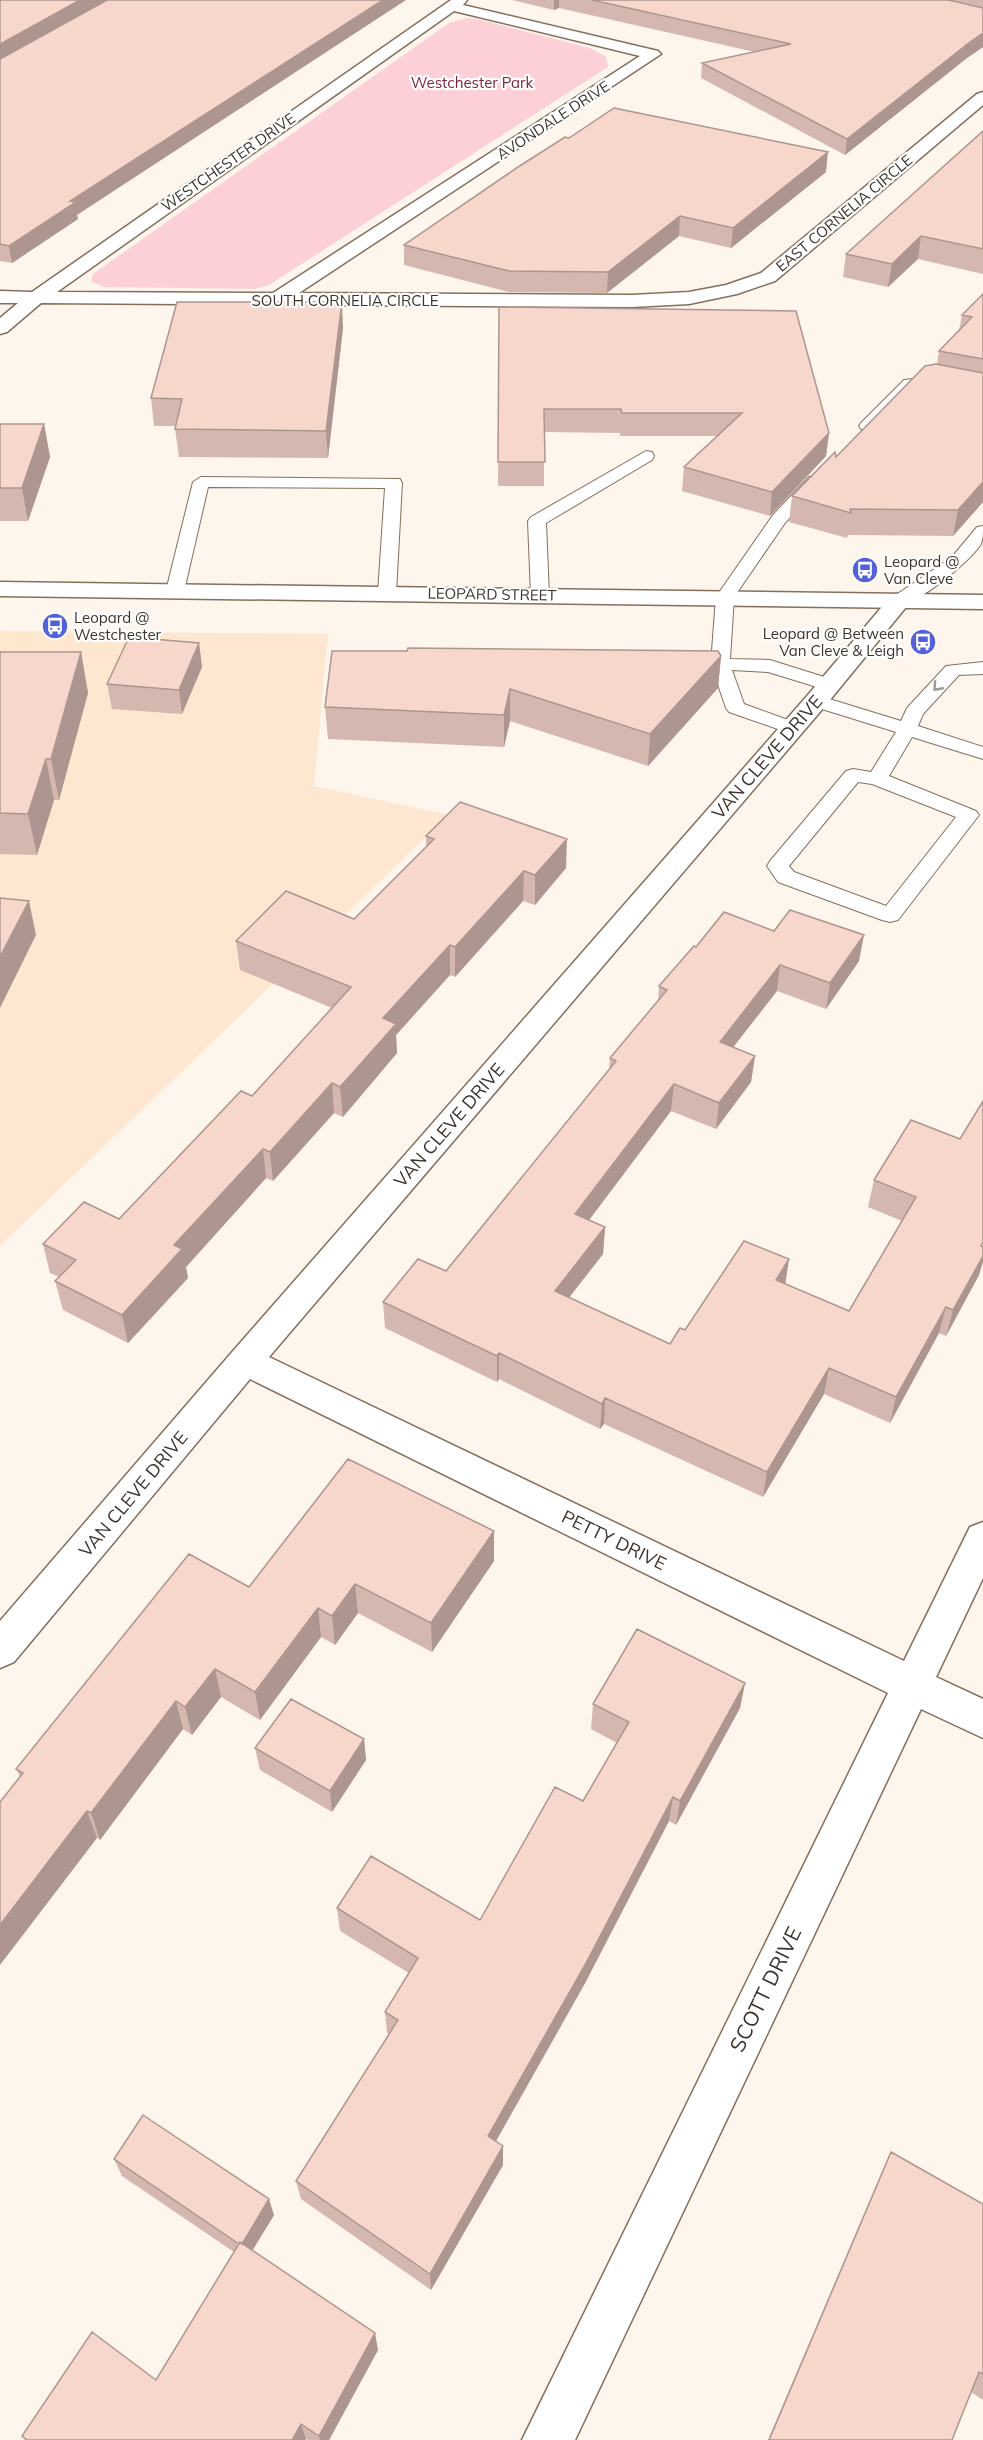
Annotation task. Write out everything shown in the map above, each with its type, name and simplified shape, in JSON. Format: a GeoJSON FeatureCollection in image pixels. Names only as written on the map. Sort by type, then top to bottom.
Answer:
{"type":"FeatureCollection","features":[{"type":"Feature","properties":{"kind":"street","name":"WESTCHESTER DRIVE"},"geometry":{"type":"LineString","coordinates":[[0,328],[37,297],[455,3]]}},
{"type":"Feature","properties":{"kind":"street","name":"AVONDALE DRIVE"},"geometry":{"type":"LineString","coordinates":[[277,299],[653,54],[455,3]]}},
{"type":"Feature","properties":{"kind":"street","name":"EAST CORNELIA CIRCLE"},"geometry":{"type":"LineString","coordinates":[[689,298],[730,290],[768,277],[983,97]]}},
{"type":"Feature","properties":{"kind":"street","name":"SOUTH CORNELIA CIRCLE"},"geometry":{"type":"LineString","coordinates":[[0,297],[632,302],[689,298]]}},
{"type":"Feature","properties":{"kind":"street","name":"LEOPARD STREET"},"geometry":{"type":"LineString","coordinates":[[0,589],[983,602]]}},
{"type":"Feature","properties":{"kind":"street","name":"VAN CLEVE DRIVE"},"geometry":{"type":"LineString","coordinates":[[0,1650],[245,1361],[823,693],[899,601]]}},
{"type":"Feature","properties":{"kind":"street","name":"PETTY DRIVE"},"geometry":{"type":"LineString","coordinates":[[245,1361],[983,1719]]}},
{"type":"Feature","properties":{"kind":"street","name":"SCOTT DRIVE"},"geometry":{"type":"LineString","coordinates":[[548,2440],[983,1538]]}},
{"type":"Feature","properties":{"kind":"lane"},"geometry":{"type":"LineString","coordinates":[[858,435],[910,383],[933,382],[983,392]]}},
{"type":"Feature","properties":{"kind":"lane"},"geometry":{"type":"LineString","coordinates":[[540,595],[537,521],[646,456]]}},
{"type":"Feature","properties":{"kind":"lane"},"geometry":{"type":"LineString","coordinates":[[792,728],[736,708],[720,664],[725,597],[779,519],[826,469]]}},
{"type":"Feature","properties":{"kind":"lane"},"geometry":{"type":"LineString","coordinates":[[175,591],[201,482],[394,483],[387,593]]}},
{"type":"Feature","properties":{"kind":"lane"},"geometry":{"type":"LineString","coordinates":[[899,601],[958,561],[983,531]]}},
{"type":"Feature","properties":{"kind":"lane"},"geometry":{"type":"LineString","coordinates":[[720,664],[770,666],[823,693],[907,730],[983,753]]}},
{"type":"Feature","properties":{"kind":"lane"},"geometry":{"type":"LineString","coordinates":[[877,779],[907,730],[914,712],[952,670],[983,668]]}},
{"type":"Feature","properties":{"kind":"lane"},"geometry":{"type":"LineString","coordinates":[[853,775],[877,779],[969,815],[891,915],[786,877],[778,866],[853,775]]}},
{"type":"Feature","properties":{"kind":"shaded area"},"geometry":{"type":"Polygon","coordinates":[[[0,631],[328,634],[314,786],[449,815],[0,1246],[0,631]]]}},
{"type":"Feature","properties":{"kind":"green space","name":"Westchester Park"},"geometry":{"type":"Polygon","coordinates":[[[467,18],[590,48],[606,57],[608,67],[269,285],[255,289],[104,287],[91,281],[93,274],[449,23],[467,18]]]}},
{"type":"Feature","properties":{"kind":"building"},"geometry":{"type":"Polygon","coordinates":[[[0,0],[80,0],[0,44],[0,0]]]}},
{"type":"Feature","properties":{"kind":"building"},"geometry":{"type":"Polygon","coordinates":[[[107,0],[383,0],[70,201],[76,202],[9,246],[0,244],[0,59],[107,0]]]}},
{"type":"Feature","properties":{"kind":"building"},"geometry":{"type":"Polygon","coordinates":[[[592,0],[949,0],[983,8],[983,33],[847,139],[702,63],[791,44],[592,0]]]}},
{"type":"Feature","properties":{"kind":"building"},"geometry":{"type":"Polygon","coordinates":[[[614,108],[828,152],[733,228],[680,216],[608,272],[509,271],[404,245],[518,167],[565,137],[569,138],[614,108]]]}},
{"type":"Feature","properties":{"kind":"building"},"geometry":{"type":"Polygon","coordinates":[[[983,131],[983,249],[921,236],[892,264],[846,254],[983,131]]]}},
{"type":"Feature","properties":{"kind":"building"},"geometry":{"type":"Polygon","coordinates":[[[983,294],[983,359],[939,351],[972,317],[962,315],[983,294]]]}},
{"type":"Feature","properties":{"kind":"building"},"geometry":{"type":"Polygon","coordinates":[[[177,302],[342,302],[326,431],[175,429],[182,399],[151,398],[177,302]]]}},
{"type":"Feature","properties":{"kind":"building"},"geometry":{"type":"Polygon","coordinates":[[[499,307],[796,311],[829,433],[772,492],[684,467],[742,413],[622,413],[621,409],[544,409],[545,462],[498,462],[499,307]]]}},
{"type":"Feature","properties":{"kind":"building"},"geometry":{"type":"Polygon","coordinates":[[[936,364],[983,373],[983,482],[958,510],[850,509],[851,513],[792,496],[835,452],[836,457],[925,366],[936,364]]]}},
{"type":"Feature","properties":{"kind":"building"},"geometry":{"type":"Polygon","coordinates":[[[0,424],[44,424],[22,488],[0,488],[0,424]]]}},
{"type":"Feature","properties":{"kind":"building"},"geometry":{"type":"Polygon","coordinates":[[[129,637],[199,643],[179,690],[107,684],[129,637]]]}},
{"type":"Feature","properties":{"kind":"building"},"geometry":{"type":"Polygon","coordinates":[[[408,648],[718,651],[721,656],[650,734],[510,689],[504,715],[325,707],[332,651],[407,651],[408,648]]]}},
{"type":"Feature","properties":{"kind":"building"},"geometry":{"type":"Polygon","coordinates":[[[0,652],[81,652],[51,759],[46,759],[28,814],[0,813],[0,652]]]}},
{"type":"Feature","properties":{"kind":"building"},"geometry":{"type":"Polygon","coordinates":[[[460,802],[567,839],[535,875],[524,871],[455,947],[450,945],[383,1018],[396,1024],[340,1087],[332,1083],[270,1152],[263,1149],[174,1245],[182,1249],[122,1315],[55,1281],[76,1260],[43,1244],[84,1202],[119,1219],[241,1091],[252,1096],[351,987],[236,941],[286,891],[354,919],[434,839],[426,836],[460,802]]]}},
{"type":"Feature","properties":{"kind":"building"},"geometry":{"type":"Polygon","coordinates":[[[0,898],[29,901],[0,957],[0,898]]]}},
{"type":"Feature","properties":{"kind":"building"},"geometry":{"type":"Polygon","coordinates":[[[790,910],[864,935],[830,983],[780,965],[720,1042],[755,1056],[719,1103],[674,1084],[575,1214],[605,1227],[555,1291],[670,1344],[680,1328],[685,1330],[744,1241],[789,1259],[776,1280],[849,1311],[916,1197],[874,1180],[911,1120],[960,1139],[983,1101],[983,1242],[981,1246],[983,1256],[953,1310],[946,1307],[896,1397],[829,1368],[767,1472],[605,1398],[602,1404],[499,1353],[497,1356],[383,1302],[418,1259],[446,1271],[616,1061],[610,1058],[667,990],[659,986],[694,946],[696,947],[724,912],[774,931],[790,910]]]}},
{"type":"Feature","properties":{"kind":"building"},"geometry":{"type":"Polygon","coordinates":[[[348,1459],[494,1531],[431,1623],[355,1584],[332,1616],[318,1608],[255,1692],[215,1669],[185,1707],[176,1701],[91,1813],[87,1811],[0,1925],[0,1802],[23,1773],[16,1769],[189,1554],[249,1587],[348,1459]]]}},
{"type":"Feature","properties":{"kind":"building"},"geometry":{"type":"Polygon","coordinates":[[[637,1629],[745,1683],[680,1801],[673,1797],[586,1963],[488,2136],[503,2146],[430,2274],[296,2181],[398,2020],[385,2012],[418,1958],[337,1908],[371,1856],[480,1920],[555,1787],[583,1801],[629,1722],[593,1704],[637,1629]]]}},
{"type":"Feature","properties":{"kind":"building"},"geometry":{"type":"Polygon","coordinates":[[[291,1699],[364,1739],[330,1791],[255,1748],[291,1699]]]}},
{"type":"Feature","properties":{"kind":"building"},"geometry":{"type":"Polygon","coordinates":[[[143,2115],[269,2199],[242,2244],[114,2159],[143,2115]]]}},
{"type":"Feature","properties":{"kind":"building"},"geometry":{"type":"Polygon","coordinates":[[[891,2152],[983,2204],[983,2374],[979,2372],[952,2440],[769,2440],[891,2152]]]}},
{"type":"Feature","properties":{"kind":"building"},"geometry":{"type":"Polygon","coordinates":[[[240,2242],[375,2333],[319,2436],[301,2424],[292,2440],[27,2440],[22,2436],[92,2332],[156,2380],[240,2242]]]}},
{"type":"Feature","properties":{"kind":"place","name":"Leopard @ Van Cleve"},"geometry":{"type":"Point","coordinates":[865,570]}},
{"type":"Feature","properties":{"kind":"place","name":"Leopard @ Westchester"},"geometry":{"type":"Point","coordinates":[55,626]}},
{"type":"Feature","properties":{"kind":"place","name":"Leopard @ Between Van Cleve & Leigh"},"geometry":{"type":"Point","coordinates":[923,642]}}]}
